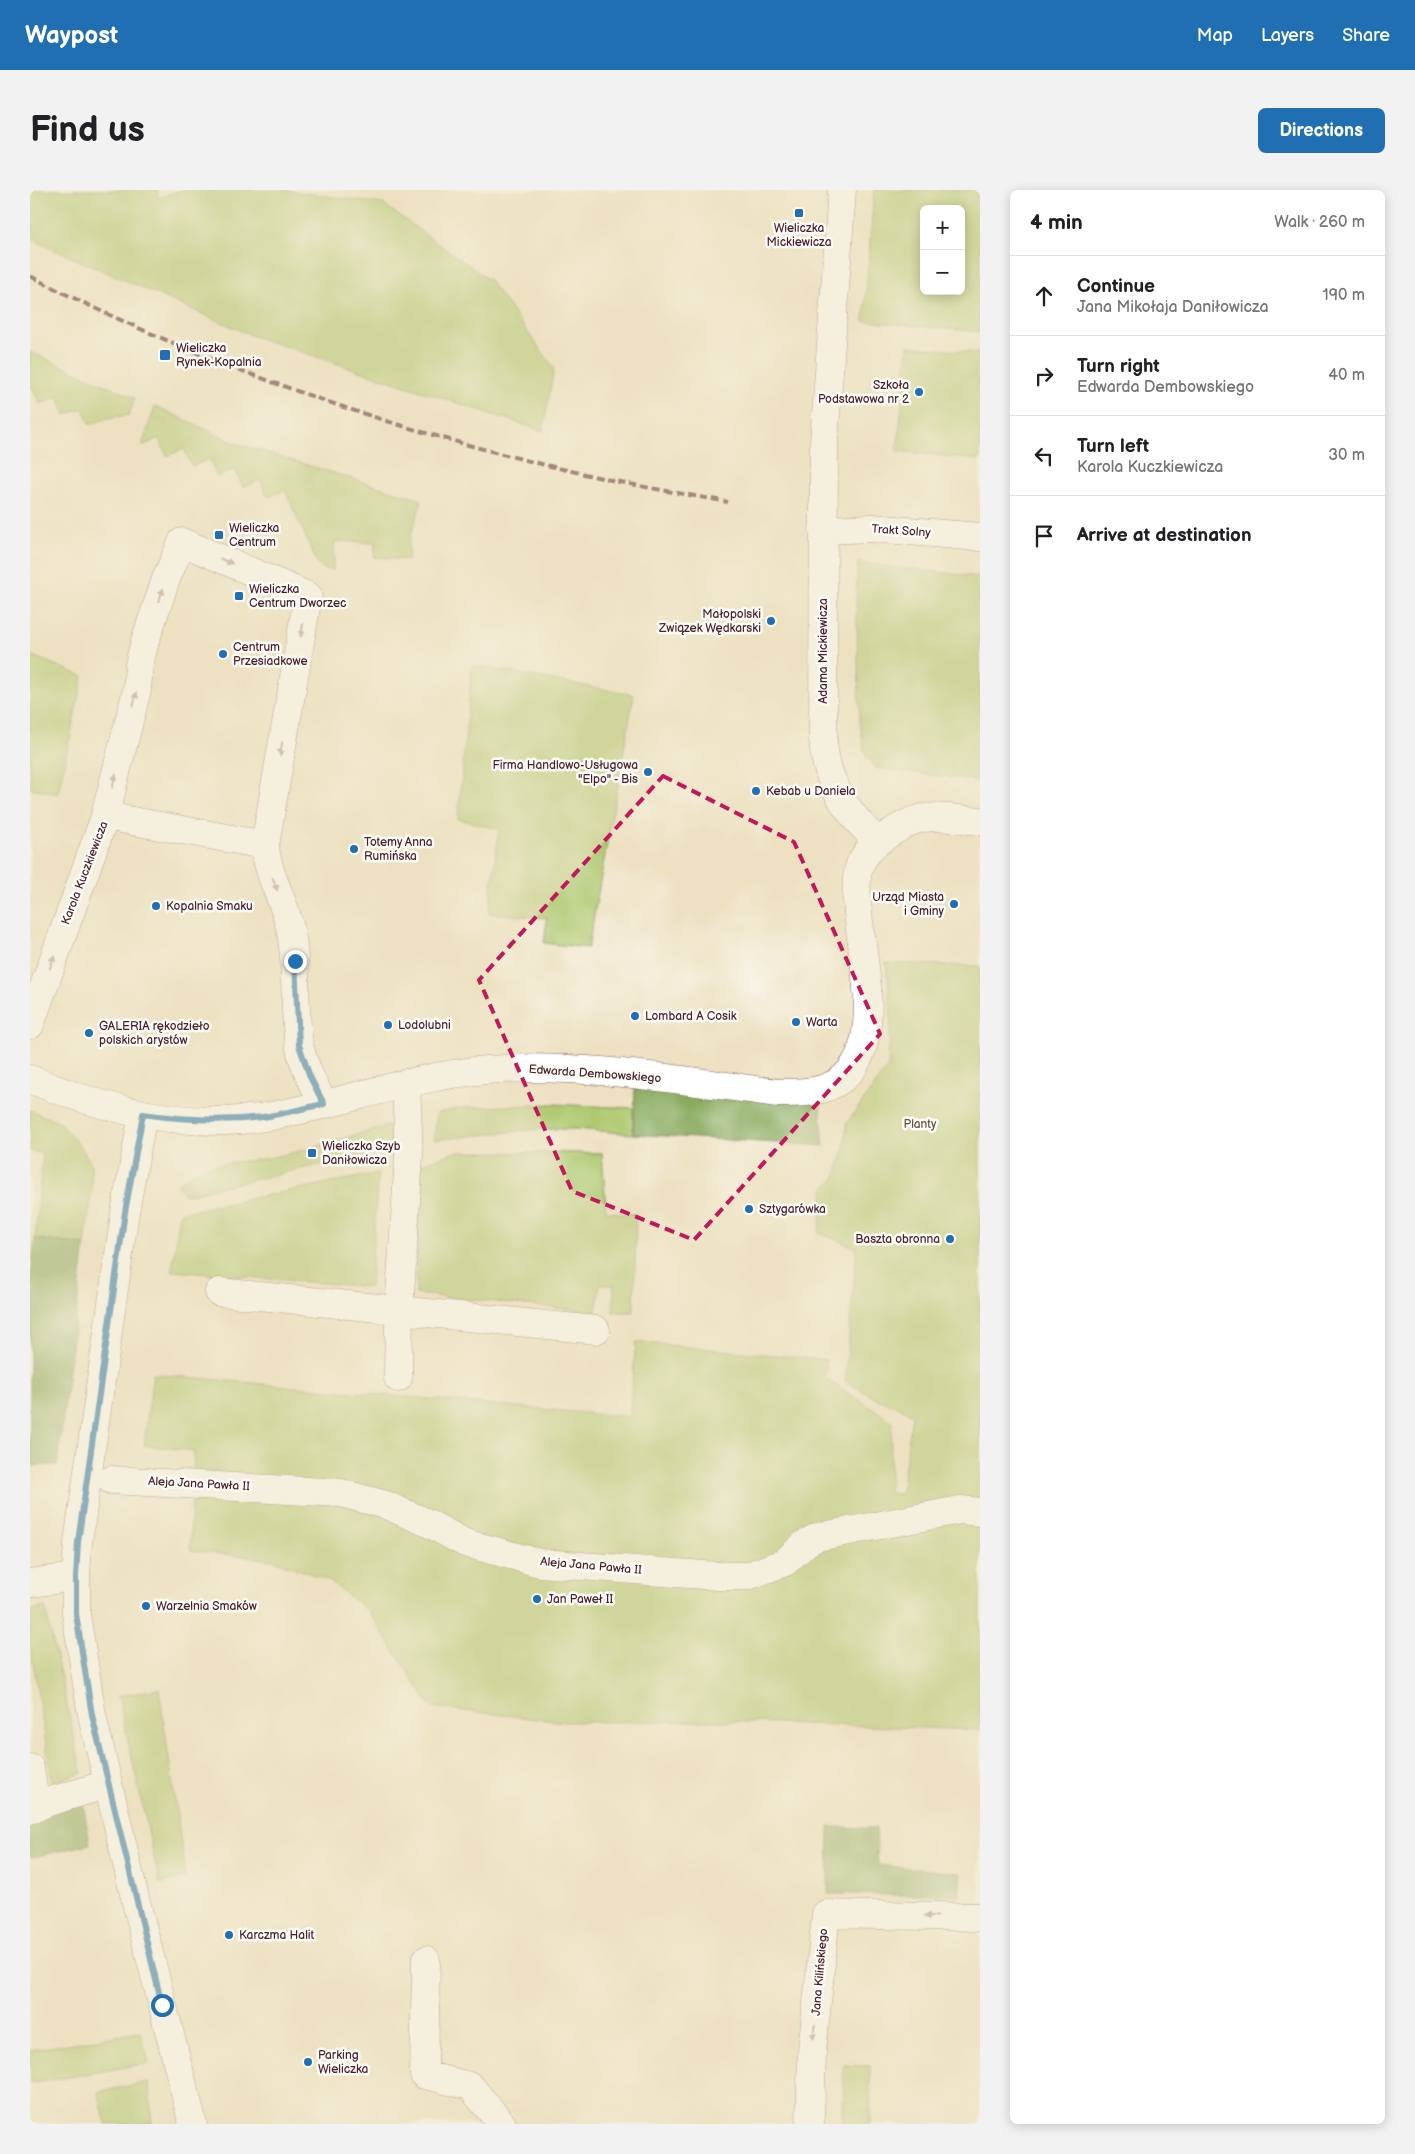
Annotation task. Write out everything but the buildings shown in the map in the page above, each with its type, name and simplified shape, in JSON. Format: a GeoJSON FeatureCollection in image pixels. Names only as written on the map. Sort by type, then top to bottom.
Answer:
{"type":"FeatureCollection","features":[{"type":"Feature","properties":{"kind":"street","name":"Adama Mickiewicza"},"geometry":{"type":"LineString","coordinates":[[842,190],[824,442],[822,530],[824,754],[830,778],[840,798],[860,824],[877,841]]}},
{"type":"Feature","properties":{"kind":"street","name":"Trakt Solny"},"geometry":{"type":"LineString","coordinates":[[822,530],[872,528],[980,537]]}},
{"type":"Feature","properties":{"kind":"street"},"geometry":{"type":"LineString","coordinates":[[105,816],[138,690],[138,665],[182,542],[308,596],[266,841],[266,860],[287,914],[292,934],[299,1045],[310,1077],[324,1104]]}},
{"type":"Feature","properties":{"kind":"street","name":"Karola Kuczkiewicza"},"geometry":{"type":"LineString","coordinates":[[30,1025],[105,816],[266,841]]}},
{"type":"Feature","properties":{"kind":"street"},"geometry":{"type":"LineString","coordinates":[[877,841],[898,828],[923,818],[980,821]]}},
{"type":"Feature","properties":{"kind":"street","name":"Edwarda Dembowskiego"},"geometry":{"type":"LineString","coordinates":[[30,1079],[66,1094],[105,1106],[184,1120],[222,1121],[265,1117],[406,1084],[484,1070],[542,1067],[603,1072],[780,1093],[807,1093],[828,1087],[839,1081],[858,1059],[866,1037],[868,1006],[860,933],[857,892],[858,870],[868,851],[877,841]]}},
{"type":"Feature","properties":{"kind":"street"},"geometry":{"type":"LineString","coordinates":[[398,1378],[399,1310],[409,1156],[406,1084]]}},
{"type":"Feature","properties":{"kind":"street"},"geometry":{"type":"LineString","coordinates":[[143,1114],[125,1212],[78,1542],[76,1614],[80,1650],[92,1715],[135,1898],[194,2124]]}},
{"type":"Feature","properties":{"kind":"street"},"geometry":{"type":"LineString","coordinates":[[219,1292],[596,1330]]}},
{"type":"Feature","properties":{"kind":"street","name":"Aleja Jana Pawła II"},"geometry":{"type":"LineString","coordinates":[[111,1480],[341,1493],[386,1505],[428,1523],[464,1543],[540,1563],[717,1576],[748,1576],[785,1562],[806,1543],[817,1537],[960,1510],[980,1512]]}},
{"type":"Feature","properties":{"kind":"street"},"geometry":{"type":"LineString","coordinates":[[30,1582],[76,1577]]}},
{"type":"Feature","properties":{"kind":"street"},"geometry":{"type":"LineString","coordinates":[[30,1768],[33,1809],[108,1784]]}},
{"type":"Feature","properties":{"kind":"street","name":"Jana Kilińskiego"},"geometry":{"type":"LineString","coordinates":[[810,2124],[812,2052],[826,1914],[980,1917]]}},
{"type":"Feature","properties":{"kind":"street"},"geometry":{"type":"LineString","coordinates":[[426,1960],[424,2075],[470,2086],[502,2124]]}},
{"type":"Feature","properties":{"kind":"highlighted area"},"geometry":{"type":"Polygon","coordinates":[[[663,776],[794,842],[880,1034],[694,1240],[572,1191],[479,980],[663,776]]]}},
{"type":"Feature","properties":{"kind":"green space"},"geometry":{"type":"Polygon","coordinates":[[[30,190],[158,190],[157,198],[181,190],[283,190],[383,204],[490,281],[554,368],[543,431],[253,336],[30,239],[30,190]]]}},
{"type":"Feature","properties":{"kind":"green space"},"geometry":{"type":"Polygon","coordinates":[[[874,190],[980,190],[980,332],[864,321],[874,190]]]}},
{"type":"Feature","properties":{"kind":"green space"},"geometry":{"type":"Polygon","coordinates":[[[908,346],[980,353],[980,460],[897,451],[908,346]]]}},
{"type":"Feature","properties":{"kind":"green space"},"geometry":{"type":"Polygon","coordinates":[[[30,352],[135,398],[129,415],[108,418],[90,425],[83,408],[65,415],[58,397],[40,404],[32,387],[30,388],[30,352]]]}},
{"type":"Feature","properties":{"kind":"green space"},"geometry":{"type":"Polygon","coordinates":[[[155,406],[235,443],[422,500],[409,541],[408,560],[374,557],[375,543],[335,541],[333,570],[325,569],[318,565],[285,490],[268,497],[260,480],[243,487],[235,469],[217,477],[210,459],[192,466],[184,449],[167,456],[159,438],[142,446],[155,406]]]}},
{"type":"Feature","properties":{"kind":"green space"},"geometry":{"type":"Polygon","coordinates":[[[858,563],[980,577],[980,781],[876,768],[865,754],[860,724],[856,598],[858,563]]]}},
{"type":"Feature","properties":{"kind":"green space"},"geometry":{"type":"Polygon","coordinates":[[[30,655],[83,676],[58,794],[30,788],[30,655]]]}},
{"type":"Feature","properties":{"kind":"green space"},"geometry":{"type":"Polygon","coordinates":[[[472,665],[634,695],[588,948],[544,943],[547,918],[489,913],[499,829],[458,819],[472,665]]]}},
{"type":"Feature","properties":{"kind":"green space","name":"Planty"},"geometry":{"type":"Polygon","coordinates":[[[886,963],[980,966],[980,1730],[721,1721],[566,1722],[431,1707],[369,1612],[330,1581],[273,1560],[190,1550],[194,1451],[144,1445],[153,1374],[629,1417],[636,1342],[827,1360],[825,1378],[892,1421],[889,1493],[901,1494],[912,1415],[901,1408],[875,1398],[845,1381],[857,1248],[819,1233],[824,1188],[835,1179],[844,1150],[847,1123],[888,1067],[891,1016],[886,963]]]}},
{"type":"Feature","properties":{"kind":"green space"},"geometry":{"type":"Polygon","coordinates":[[[635,1087],[820,1102],[824,1146],[633,1134],[635,1087]]]}},
{"type":"Feature","properties":{"kind":"green space"},"geometry":{"type":"Polygon","coordinates":[[[552,1104],[633,1108],[633,1134],[576,1129],[537,1129],[434,1140],[437,1113],[460,1108],[552,1104]]]}},
{"type":"Feature","properties":{"kind":"green space"},"geometry":{"type":"Polygon","coordinates":[[[30,1110],[60,1123],[81,1147],[91,1163],[92,1188],[85,1245],[35,1239],[43,1153],[30,1151],[30,1110]]]}},
{"type":"Feature","properties":{"kind":"green space"},"geometry":{"type":"Polygon","coordinates":[[[391,1125],[391,1149],[185,1195],[177,1184],[187,1176],[208,1167],[283,1155],[391,1125]]]}},
{"type":"Feature","properties":{"kind":"green space"},"geometry":{"type":"Polygon","coordinates":[[[455,1152],[602,1153],[606,1211],[636,1215],[634,1312],[613,1312],[614,1285],[600,1285],[596,1312],[416,1294],[420,1165],[455,1152]]]}},
{"type":"Feature","properties":{"kind":"green space"},"geometry":{"type":"Polygon","coordinates":[[[378,1173],[370,1287],[172,1271],[180,1213],[378,1173]]]}},
{"type":"Feature","properties":{"kind":"green space"},"geometry":{"type":"Polygon","coordinates":[[[35,1239],[85,1245],[57,1465],[30,1466],[30,1289],[35,1239]]]}},
{"type":"Feature","properties":{"kind":"green space"},"geometry":{"type":"Polygon","coordinates":[[[45,1607],[82,1773],[52,1782],[30,1643],[30,1611],[45,1607]]]}},
{"type":"Feature","properties":{"kind":"green space"},"geometry":{"type":"Polygon","coordinates":[[[159,1689],[186,1877],[160,1884],[118,1696],[159,1689]]]}},
{"type":"Feature","properties":{"kind":"green space"},"geometry":{"type":"Polygon","coordinates":[[[83,1803],[90,1844],[30,1858],[30,1822],[83,1803]]]}},
{"type":"Feature","properties":{"kind":"green space"},"geometry":{"type":"Polygon","coordinates":[[[829,1827],[876,1828],[878,1865],[961,1873],[959,1896],[828,1894],[829,1827]]]}},
{"type":"Feature","properties":{"kind":"green space"},"geometry":{"type":"Polygon","coordinates":[[[140,2032],[149,2063],[30,2084],[30,2050],[140,2032]]]}},
{"type":"Feature","properties":{"kind":"green space"},"geometry":{"type":"Polygon","coordinates":[[[844,2065],[870,2066],[870,2124],[843,2124],[844,2065]]]}},
{"type":"Feature","properties":{"kind":"green space"},"geometry":{"type":"Polygon","coordinates":[[[149,2082],[152,2124],[106,2124],[98,2092],[149,2082]]]}},
{"type":"Feature","properties":{"kind":"railway"},"geometry":{"type":"LineString","coordinates":[[30,276],[95,308],[230,366],[299,392],[369,415],[440,437],[580,473],[728,502]]}},
{"type":"Feature","properties":{"kind":"place","name":"Wieliczka Mickiewicza"},"geometry":{"type":"Point","coordinates":[799,213]}},
{"type":"Feature","properties":{"kind":"place","name":"Wieliczka Rynek-Kopalnia"},"geometry":{"type":"Point","coordinates":[165,355]}},
{"type":"Feature","properties":{"kind":"place","name":"Szkoła Podstawowa nr 2"},"geometry":{"type":"Point","coordinates":[919,392]}},
{"type":"Feature","properties":{"kind":"place","name":"Wieliczka Centrum"},"geometry":{"type":"Point","coordinates":[219,535]}},
{"type":"Feature","properties":{"kind":"place","name":"Wieliczka Centrum Dworzec"},"geometry":{"type":"Point","coordinates":[239,596]}},
{"type":"Feature","properties":{"kind":"place","name":"Małopolski Związek Wędkarski"},"geometry":{"type":"Point","coordinates":[771,621]}},
{"type":"Feature","properties":{"kind":"place","name":"Centrum Przesiadkowe"},"geometry":{"type":"Point","coordinates":[223,654]}},
{"type":"Feature","properties":{"kind":"place","name":"Firma Handlowo-Usługowa \"Elpo\" - Bis"},"geometry":{"type":"Point","coordinates":[648,772]}},
{"type":"Feature","properties":{"kind":"place","name":"Kebab u Daniela"},"geometry":{"type":"Point","coordinates":[756,791]}},
{"type":"Feature","properties":{"kind":"place","name":"Totemy Anna Rumińska"},"geometry":{"type":"Point","coordinates":[354,849]}},
{"type":"Feature","properties":{"kind":"place","name":"Urząd Miasta i Gminy"},"geometry":{"type":"Point","coordinates":[954,904]}},
{"type":"Feature","properties":{"kind":"place","name":"Kopalnia Smaku"},"geometry":{"type":"Point","coordinates":[156,906]}},
{"type":"Feature","properties":{"kind":"place","name":"Lombard A Cosik"},"geometry":{"type":"Point","coordinates":[635,1016]}},
{"type":"Feature","properties":{"kind":"place","name":"Warta"},"geometry":{"type":"Point","coordinates":[796,1022]}},
{"type":"Feature","properties":{"kind":"place","name":"Lodolubni"},"geometry":{"type":"Point","coordinates":[388,1025]}},
{"type":"Feature","properties":{"kind":"place","name":"GALERIA rękodzieło polskich arystów"},"geometry":{"type":"Point","coordinates":[89,1033]}},
{"type":"Feature","properties":{"kind":"place","name":"Wieliczka Szyb Daniłowicza"},"geometry":{"type":"Point","coordinates":[312,1153]}},
{"type":"Feature","properties":{"kind":"place","name":"Sztygarówka"},"geometry":{"type":"Point","coordinates":[749,1209]}},
{"type":"Feature","properties":{"kind":"place","name":"Baszta obronna"},"geometry":{"type":"Point","coordinates":[950,1239]}},
{"type":"Feature","properties":{"kind":"place","name":"Jan Paweł II"},"geometry":{"type":"Point","coordinates":[537,1599]}},
{"type":"Feature","properties":{"kind":"place","name":"Warzelnia Smaków"},"geometry":{"type":"Point","coordinates":[146,1606]}},
{"type":"Feature","properties":{"kind":"place","name":"Karczma Halit"},"geometry":{"type":"Point","coordinates":[229,1935]}},
{"type":"Feature","properties":{"kind":"place","name":"Parking Wieliczka"},"geometry":{"type":"Point","coordinates":[308,2062]}},
{"type":"Feature","properties":{"kind":"route"},"geometry":{"type":"LineString","coordinates":[[162,2005],[92,1715],[80,1650],[76,1614],[78,1542],[125,1212],[143,1114],[184,1120],[222,1121],[265,1117],[324,1104],[310,1077],[299,1045],[295,961]]}}]}
